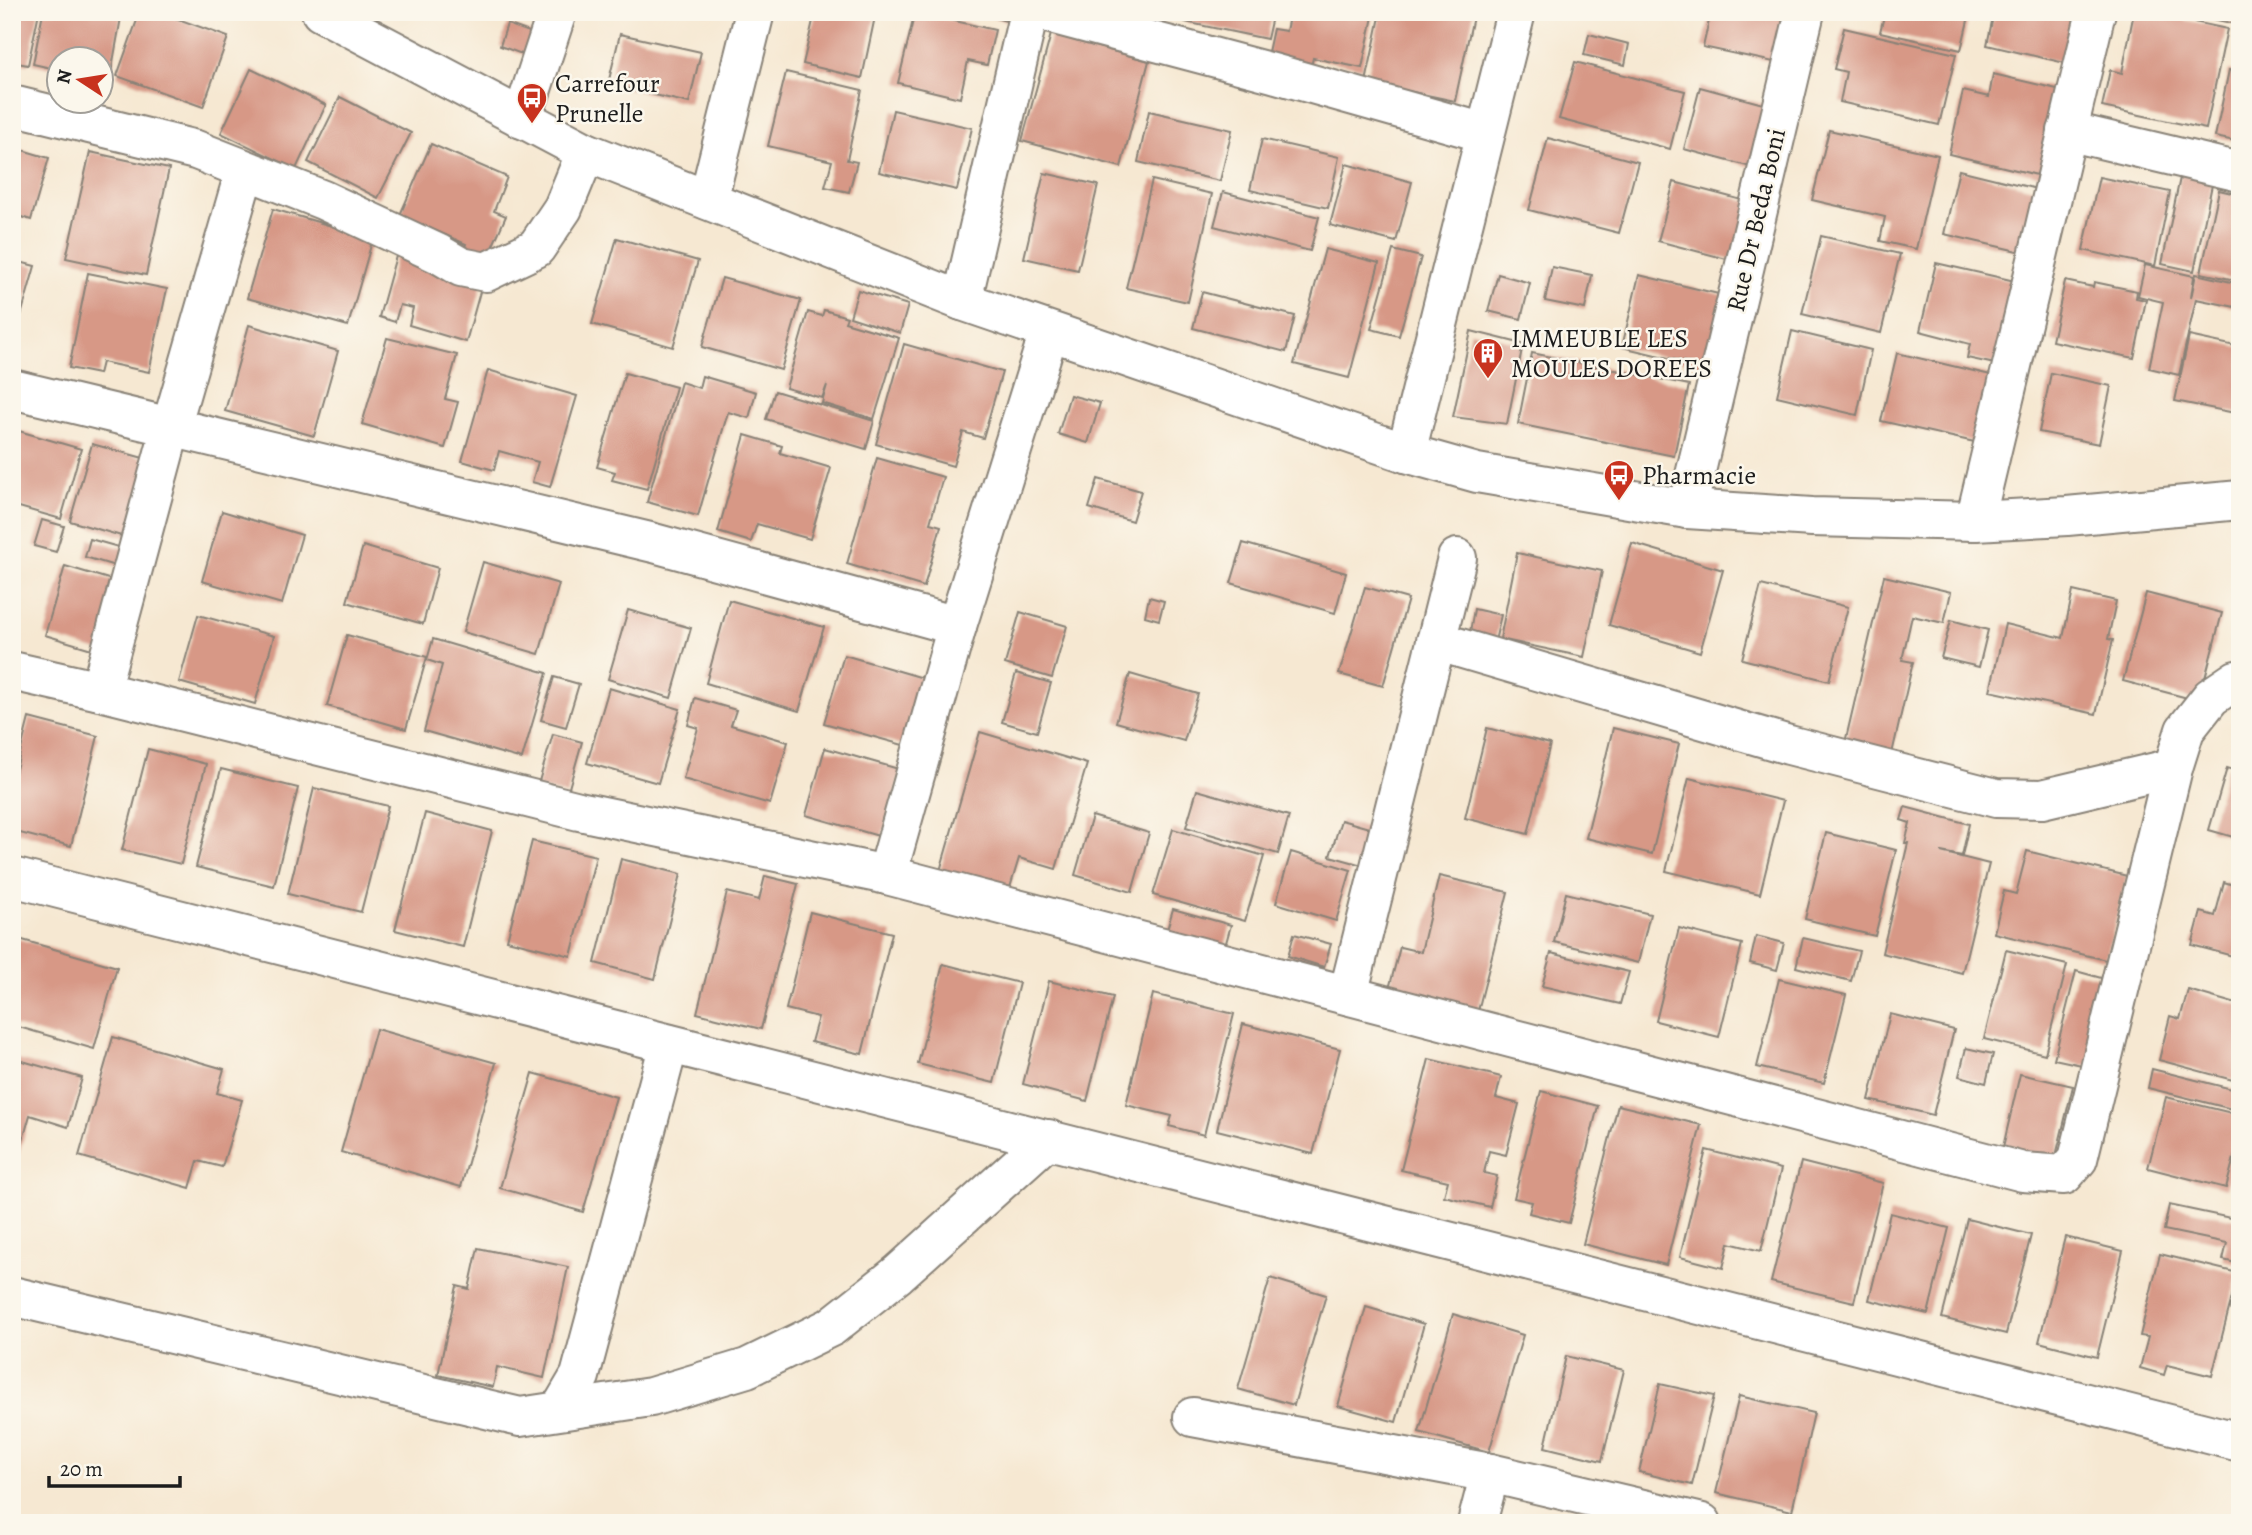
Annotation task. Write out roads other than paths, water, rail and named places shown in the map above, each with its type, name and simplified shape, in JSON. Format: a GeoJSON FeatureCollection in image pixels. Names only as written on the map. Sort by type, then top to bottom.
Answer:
{"type":"FeatureCollection","features":[{"type":"Feature","properties":{"kind":"street"},"geometry":{"type":"LineString","coordinates":[[321,12],[586,152],[962,301],[1406,453],[1478,473],[1687,509],[1812,517],[1975,521],[2067,516],[2240,500]]}},
{"type":"Feature","properties":{"kind":"street"},"geometry":{"type":"LineString","coordinates":[[522,119],[557,12]]}},
{"type":"Feature","properties":{"kind":"street"},"geometry":{"type":"LineString","coordinates":[[708,200],[755,12]]}},
{"type":"Feature","properties":{"kind":"street"},"geometry":{"type":"LineString","coordinates":[[962,301],[1029,12]]}},
{"type":"Feature","properties":{"kind":"street"},"geometry":{"type":"LineString","coordinates":[[1043,12],[1485,133]]}},
{"type":"Feature","properties":{"kind":"street"},"geometry":{"type":"LineString","coordinates":[[1406,453],[1516,12]]}},
{"type":"Feature","properties":{"kind":"street","name":"Rue Dr Beda Boni"},"geometry":{"type":"LineString","coordinates":[[1687,509],[1805,12]]}},
{"type":"Feature","properties":{"kind":"street"},"geometry":{"type":"LineString","coordinates":[[1975,521],[2096,12]]}},
{"type":"Feature","properties":{"kind":"street"},"geometry":{"type":"LineString","coordinates":[[12,105],[196,149],[323,200],[461,267],[486,272],[536,248],[563,208],[586,152]]}},
{"type":"Feature","properties":{"kind":"street"},"geometry":{"type":"LineString","coordinates":[[2067,131],[2240,172]]}},
{"type":"Feature","properties":{"kind":"street"},"geometry":{"type":"LineString","coordinates":[[100,691],[171,427],[245,170]]}},
{"type":"Feature","properties":{"kind":"street"},"geometry":{"type":"LineString","coordinates":[[887,875],[957,626],[1049,332]]}},
{"type":"Feature","properties":{"kind":"street"},"geometry":{"type":"LineString","coordinates":[[12,389],[654,543],[957,626]]}},
{"type":"Feature","properties":{"kind":"street"},"geometry":{"type":"LineString","coordinates":[[1348,995],[1457,558]]}},
{"type":"Feature","properties":{"kind":"street"},"geometry":{"type":"LineString","coordinates":[[1436,641],[1790,745],[1996,798],[2042,799],[2173,768]]}},
{"type":"Feature","properties":{"kind":"street"},"geometry":{"type":"LineString","coordinates":[[12,671],[579,811],[887,875],[2023,1172],[2064,1175],[2078,1159],[2173,768],[2185,730],[2211,697],[2240,680]]}},
{"type":"Feature","properties":{"kind":"street"},"geometry":{"type":"LineString","coordinates":[[12,877],[2240,1442]]}},
{"type":"Feature","properties":{"kind":"street"},"geometry":{"type":"LineString","coordinates":[[560,1410],[580,1376],[669,1044]]}},
{"type":"Feature","properties":{"kind":"street"},"geometry":{"type":"LineString","coordinates":[[12,1296],[520,1417],[651,1396],[747,1368],[831,1327],[898,1274],[1048,1139]]}},
{"type":"Feature","properties":{"kind":"street"},"geometry":{"type":"LineString","coordinates":[[1193,1417],[1490,1472],[1702,1523]]}},
{"type":"Feature","properties":{"kind":"street"},"geometry":{"type":"LineString","coordinates":[[1476,1523],[1490,1472]]}},
{"type":"Feature","properties":{"kind":"place","name":"Carrefour Prunelle"},"geometry":{"type":"Point","coordinates":[532,125]}},
{"type":"Feature","properties":{"kind":"place","name":"IMMEUBLE LES MOULES DOREES"},"geometry":{"type":"Point","coordinates":[1488,380]}},
{"type":"Feature","properties":{"kind":"place","name":"Pharmacie"},"geometry":{"type":"Point","coordinates":[1619,502]}}]}
